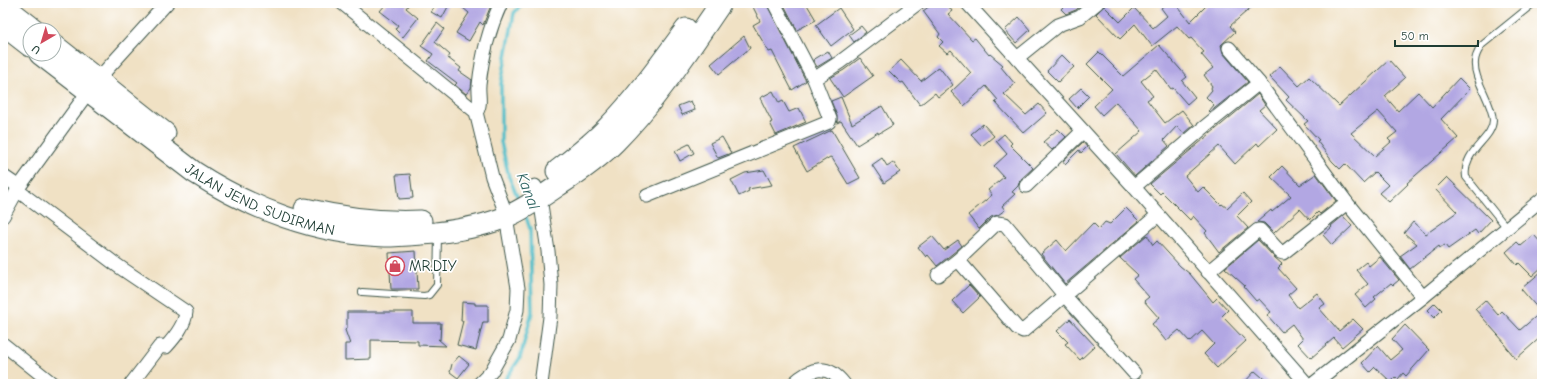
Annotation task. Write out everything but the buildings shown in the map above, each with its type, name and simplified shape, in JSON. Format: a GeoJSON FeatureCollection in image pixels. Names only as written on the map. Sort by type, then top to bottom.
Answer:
{"type":"FeatureCollection","features":[{"type":"Feature","properties":{"kind":"highway"},"geometry":{"type":"LineString","coordinates":[[520,202],[574,158],[607,128],[646,84],[704,3]]}},
{"type":"Feature","properties":{"kind":"highway"},"geometry":{"type":"LineString","coordinates":[[520,202],[596,160],[614,143],[639,117],[658,93],[721,3]]}},
{"type":"Feature","properties":{"kind":"highway"},"geometry":{"type":"LineString","coordinates":[[7,18],[22,24]]}},
{"type":"Feature","properties":{"kind":"highway"},"geometry":{"type":"LineString","coordinates":[[7,18],[22,36]]}},
{"type":"Feature","properties":{"kind":"highway","name":"JALAN JEND. SUDIRMAN"},"geometry":{"type":"LineString","coordinates":[[62,53],[93,86],[194,172],[213,185],[255,206],[311,225],[357,234],[386,236],[438,232],[471,227],[520,202]]}},
{"type":"Feature","properties":{"kind":"highway","name":"JALAN JEND. SUDIRMAN"},"geometry":{"type":"LineString","coordinates":[[53,62],[93,86],[200,161],[241,184],[270,197],[302,208],[329,215],[407,222],[456,216],[520,202]]}},
{"type":"Feature","properties":{"kind":"street"},"geometry":{"type":"LineString","coordinates":[[3,216],[18,189],[93,86],[167,3]]}},
{"type":"Feature","properties":{"kind":"street"},"geometry":{"type":"LineString","coordinates":[[342,3],[476,112],[492,177],[520,202],[548,251],[551,285],[550,317],[541,384]]}},
{"type":"Feature","properties":{"kind":"street"},"geometry":{"type":"LineString","coordinates":[[476,112],[480,106],[479,86],[486,47],[492,23],[501,3]]}},
{"type":"Feature","properties":{"kind":"street"},"geometry":{"type":"LineString","coordinates":[[647,196],[829,122],[830,119],[814,78],[774,3]]}},
{"type":"Feature","properties":{"kind":"street"},"geometry":{"type":"LineString","coordinates":[[814,78],[840,62],[918,3]]}},
{"type":"Feature","properties":{"kind":"street"},"geometry":{"type":"LineString","coordinates":[[968,3],[1134,187],[1307,384]]}},
{"type":"Feature","properties":{"kind":"street"},"geometry":{"type":"LineString","coordinates":[[1017,58],[1058,25],[1080,18],[1097,3]]}},
{"type":"Feature","properties":{"kind":"street"},"geometry":{"type":"LineString","coordinates":[[1229,48],[1259,83],[1347,203],[1423,298]]}},
{"type":"Feature","properties":{"kind":"street"},"geometry":{"type":"LineString","coordinates":[[1134,187],[1259,83]]}},
{"type":"Feature","properties":{"kind":"street"},"geometry":{"type":"LineString","coordinates":[[1026,186],[1083,131]]}},
{"type":"Feature","properties":{"kind":"street"},"geometry":{"type":"LineString","coordinates":[[3,176],[118,266],[186,312],[186,316],[176,335],[166,347],[160,346],[132,384]]}},
{"type":"Feature","properties":{"kind":"street"},"geometry":{"type":"LineString","coordinates":[[1313,384],[1423,298],[1542,199]]}},
{"type":"Feature","properties":{"kind":"street"},"geometry":{"type":"LineString","coordinates":[[479,384],[491,372],[504,351],[518,310],[520,202]]}},
{"type":"Feature","properties":{"kind":"street"},"geometry":{"type":"LineString","coordinates":[[1208,272],[1258,230],[1260,230],[1280,252],[1283,252],[1347,203]]}},
{"type":"Feature","properties":{"kind":"street"},"geometry":{"type":"LineString","coordinates":[[958,260],[1021,331],[1025,330],[1158,215]]}},
{"type":"Feature","properties":{"kind":"street"},"geometry":{"type":"LineString","coordinates":[[938,275],[958,260],[997,223],[1005,224],[1065,296],[1134,373]]}},
{"type":"Feature","properties":{"kind":"street"},"geometry":{"type":"LineString","coordinates":[[5,352],[53,384]]}},
{"type":"Feature","properties":{"kind":"street"},"geometry":{"type":"LineString","coordinates":[[793,384],[809,372],[816,370],[826,370],[837,374],[844,384]]}},
{"type":"Feature","properties":{"kind":"lane"},"geometry":{"type":"LineString","coordinates":[[1507,228],[1466,177],[1466,164],[1490,130],[1493,123],[1490,104],[1476,71],[1474,62],[1482,45],[1534,3]]}},
{"type":"Feature","properties":{"kind":"lane"},"geometry":{"type":"LineString","coordinates":[[362,292],[424,296],[429,295],[437,285],[438,232]]}},
{"type":"Feature","properties":{"kind":"waterway","name":"Kanal"},"geometry":{"type":"LineString","coordinates":[[520,203],[509,177],[501,142],[501,84],[514,13],[523,3]]}},
{"type":"Feature","properties":{"kind":"waterway","name":"Kanal"},"geometry":{"type":"LineString","coordinates":[[502,384],[520,358],[532,312],[530,229],[525,214]]}},
{"type":"Feature","properties":{"kind":"place","name":"MR.DIY"},"geometry":{"type":"Point","coordinates":[395,266]}}]}
